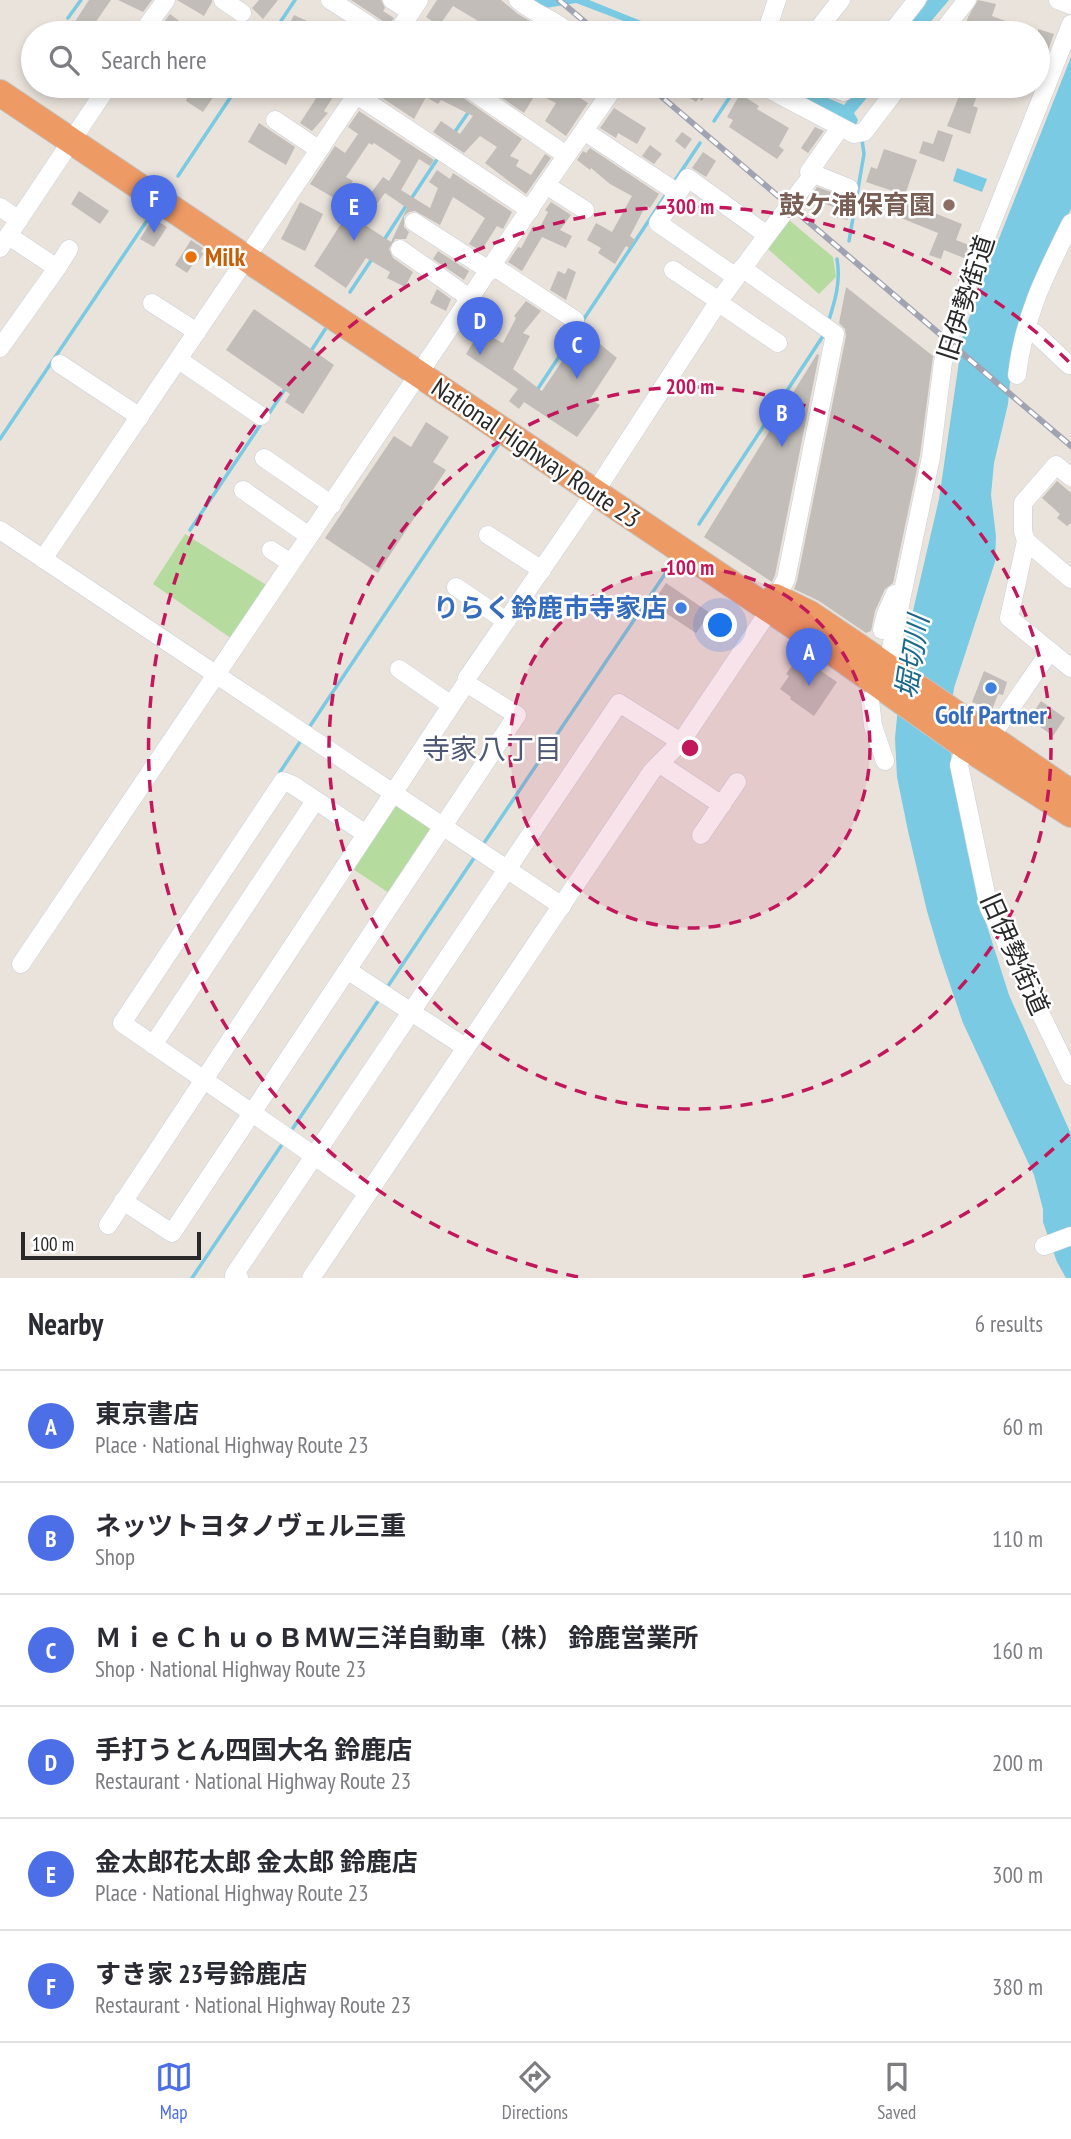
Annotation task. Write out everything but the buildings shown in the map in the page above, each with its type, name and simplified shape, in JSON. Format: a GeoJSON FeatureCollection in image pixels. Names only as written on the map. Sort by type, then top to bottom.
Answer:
{"type":"FeatureCollection","features":[{"type":"Feature","properties":{"kind":"highway","name":"National Highway Route 23"},"geometry":{"type":"LineString","coordinates":[[0,73],[21,90]]}},
{"type":"Feature","properties":{"kind":"highway","name":"National Highway Route 23"},"geometry":{"type":"LineString","coordinates":[[0,93],[77,134]]}},
{"type":"Feature","properties":{"kind":"highway","name":"National Highway Route 23"},"geometry":{"type":"LineString","coordinates":[[32,98],[77,134],[773,604],[827,648],[966,734],[1071,793]]}},
{"type":"Feature","properties":{"kind":"highway","name":"National Highway Route 23"},"geometry":{"type":"LineString","coordinates":[[966,734],[1071,814]]}},
{"type":"Feature","properties":{"kind":"street"},"geometry":{"type":"LineString","coordinates":[[151,21],[166,0]]}},
{"type":"Feature","properties":{"kind":"street"},"geometry":{"type":"LineString","coordinates":[[223,0],[243,13]]}},
{"type":"Feature","properties":{"kind":"street"},"geometry":{"type":"LineString","coordinates":[[330,0],[362,21]]}},
{"type":"Feature","properties":{"kind":"street"},"geometry":{"type":"LineString","coordinates":[[392,0],[415,6],[405,21]]}},
{"type":"Feature","properties":{"kind":"street"},"geometry":{"type":"LineString","coordinates":[[518,0],[531,11],[552,21]]}},
{"type":"Feature","properties":{"kind":"street"},"geometry":{"type":"LineString","coordinates":[[770,21],[777,0]]}},
{"type":"Feature","properties":{"kind":"street"},"geometry":{"type":"LineString","coordinates":[[824,21],[841,0]]}},
{"type":"Feature","properties":{"kind":"street"},"geometry":{"type":"LineString","coordinates":[[900,21],[916,0]]}},
{"type":"Feature","properties":{"kind":"street"},"geometry":{"type":"LineString","coordinates":[[950,21],[967,0]]}},
{"type":"Feature","properties":{"kind":"street"},"geometry":{"type":"LineString","coordinates":[[1058,0],[1071,5]]}},
{"type":"Feature","properties":{"kind":"street","name":"旧伊勢街道"},"geometry":{"type":"LineString","coordinates":[[1050,76],[1071,23]]}},
{"type":"Feature","properties":{"kind":"street"},"geometry":{"type":"LineString","coordinates":[[57,268],[4,242],[100,98]]}},
{"type":"Feature","properties":{"kind":"street"},"geometry":{"type":"LineString","coordinates":[[44,559],[141,417],[318,149],[349,98]]}},
{"type":"Feature","properties":{"kind":"street"},"geometry":{"type":"LineString","coordinates":[[367,98],[530,210]]}},
{"type":"Feature","properties":{"kind":"street"},"geometry":{"type":"LineString","coordinates":[[483,98],[566,155]]}},
{"type":"Feature","properties":{"kind":"street"},"geometry":{"type":"LineString","coordinates":[[21,964],[607,98]]}},
{"type":"Feature","properties":{"kind":"street"},"geometry":{"type":"LineString","coordinates":[[787,98],[853,131]]}},
{"type":"Feature","properties":{"kind":"street"},"geometry":{"type":"LineString","coordinates":[[849,188],[809,172],[887,98]]}},
{"type":"Feature","properties":{"kind":"street","name":"旧伊勢街道"},"geometry":{"type":"LineString","coordinates":[[884,682],[932,457],[943,362],[958,308],[1041,98]]}},
{"type":"Feature","properties":{"kind":"street"},"geometry":{"type":"LineString","coordinates":[[275,120],[318,149]]}},
{"type":"Feature","properties":{"kind":"street"},"geometry":{"type":"LineString","coordinates":[[584,131],[678,193]]}},
{"type":"Feature","properties":{"kind":"street"},"geometry":{"type":"LineString","coordinates":[[108,1225],[452,705],[467,678],[599,486],[739,272],[813,174]]}},
{"type":"Feature","properties":{"kind":"street"},"geometry":{"type":"LineString","coordinates":[[311,1278],[652,771],[681,742],[773,604],[786,579],[835,334],[658,223],[688,178],[767,234]]}},
{"type":"Feature","properties":{"kind":"street"},"geometry":{"type":"LineString","coordinates":[[546,185],[585,210]]}},
{"type":"Feature","properties":{"kind":"street"},"geometry":{"type":"LineString","coordinates":[[0,207],[19,220]]}},
{"type":"Feature","properties":{"kind":"street"},"geometry":{"type":"LineString","coordinates":[[414,222],[575,320]]}},
{"type":"Feature","properties":{"kind":"street"},"geometry":{"type":"LineString","coordinates":[[1017,375],[1021,344],[1031,307],[1071,223]]}},
{"type":"Feature","properties":{"kind":"street"},"geometry":{"type":"LineString","coordinates":[[0,348],[69,249]]}},
{"type":"Feature","properties":{"kind":"street"},"geometry":{"type":"LineString","coordinates":[[400,249],[471,299]]}},
{"type":"Feature","properties":{"kind":"street"},"geometry":{"type":"LineString","coordinates":[[673,270],[778,344]]}},
{"type":"Feature","properties":{"kind":"street"},"geometry":{"type":"LineString","coordinates":[[152,303],[197,332]]}},
{"type":"Feature","properties":{"kind":"street"},"geometry":{"type":"LineString","coordinates":[[1035,332],[1071,364]]}},
{"type":"Feature","properties":{"kind":"street"},"geometry":{"type":"LineString","coordinates":[[178,360],[261,416]]}},
{"type":"Feature","properties":{"kind":"street"},"geometry":{"type":"LineString","coordinates":[[60,364],[141,417]]}},
{"type":"Feature","properties":{"kind":"street"},"geometry":{"type":"LineString","coordinates":[[264,458],[332,505]]}},
{"type":"Feature","properties":{"kind":"street"},"geometry":{"type":"LineString","coordinates":[[1071,477],[1056,465],[1023,503],[1023,531],[1026,541],[1009,618],[1071,668]]}},
{"type":"Feature","properties":{"kind":"street"},"geometry":{"type":"LineString","coordinates":[[243,490],[309,536]]}},
{"type":"Feature","properties":{"kind":"street"},"geometry":{"type":"LineString","coordinates":[[0,530],[562,906]]}},
{"type":"Feature","properties":{"kind":"street"},"geometry":{"type":"LineString","coordinates":[[488,535],[542,570]]}},
{"type":"Feature","properties":{"kind":"street"},"geometry":{"type":"LineString","coordinates":[[1026,541],[1071,579]]}},
{"type":"Feature","properties":{"kind":"street"},"geometry":{"type":"LineString","coordinates":[[271,550],[291,564]]}},
{"type":"Feature","properties":{"kind":"street"},"geometry":{"type":"LineString","coordinates":[[882,630],[891,602],[905,579]]}},
{"type":"Feature","properties":{"kind":"street"},"geometry":{"type":"LineString","coordinates":[[456,587],[506,621]]}},
{"type":"Feature","properties":{"kind":"street"},"geometry":{"type":"LineString","coordinates":[[966,734],[1050,651]]}},
{"type":"Feature","properties":{"kind":"street"},"geometry":{"type":"LineString","coordinates":[[399,669],[452,705]]}},
{"type":"Feature","properties":{"kind":"street"},"geometry":{"type":"LineString","coordinates":[[884,682],[873,726],[886,761]]}},
{"type":"Feature","properties":{"kind":"street"},"geometry":{"type":"LineString","coordinates":[[123,1201],[172,1233],[444,827],[517,715],[466,683]]}},
{"type":"Feature","properties":{"kind":"street"},"geometry":{"type":"LineString","coordinates":[[239,1278],[234,1275],[619,703],[681,742]]}},
{"type":"Feature","properties":{"kind":"street","name":"旧伊勢街道"},"geometry":{"type":"LineString","coordinates":[[966,734],[959,765],[989,908],[1071,1076]]}},
{"type":"Feature","properties":{"kind":"street"},"geometry":{"type":"LineString","coordinates":[[660,764],[722,805]]}},
{"type":"Feature","properties":{"kind":"street"},"geometry":{"type":"LineString","coordinates":[[366,834],[283,781],[121,1023],[368,1193]]}},
{"type":"Feature","properties":{"kind":"street"},"geometry":{"type":"LineString","coordinates":[[701,835],[737,782]]}},
{"type":"Feature","properties":{"kind":"street"},"geometry":{"type":"LineString","coordinates":[[153,1045],[315,800]]}},
{"type":"Feature","properties":{"kind":"street"},"geometry":{"type":"LineString","coordinates":[[347,970],[465,1047]]}},
{"type":"Feature","properties":{"kind":"street"},"geometry":{"type":"LineString","coordinates":[[1047,1245],[1071,1236]]}},
{"type":"Feature","properties":{"kind":"green space"},"geometry":{"type":"Polygon","coordinates":[[[789,220],[833,257],[836,277],[819,294],[768,249],[789,220]]]}},
{"type":"Feature","properties":{"kind":"green space"},"geometry":{"type":"Polygon","coordinates":[[[185,534],[271,588],[235,641],[153,584],[185,534]]]}},
{"type":"Feature","properties":{"kind":"green space"},"geometry":{"type":"Polygon","coordinates":[[[401,804],[432,824],[434,833],[392,895],[350,867],[392,806],[401,804]]]}},
{"type":"Feature","properties":{"kind":"water"},"geometry":{"type":"Polygon","coordinates":[[[524,0],[589,0],[641,21],[623,21],[576,3],[540,9],[524,0]]]}},
{"type":"Feature","properties":{"kind":"water"},"geometry":{"type":"Polygon","coordinates":[[[928,0],[949,0],[931,21],[911,21],[928,0]]]}},
{"type":"Feature","properties":{"kind":"water","name":"堀切川"},"geometry":{"type":"Polygon","coordinates":[[[1071,57],[1071,209],[1049,252],[1013,350],[1008,404],[994,463],[991,495],[996,536],[995,562],[954,688],[949,722],[952,763],[967,850],[987,926],[1009,995],[1071,1134],[1071,1278],[1066,1278],[1057,1262],[1043,1222],[1043,1209],[1034,1175],[963,1023],[940,955],[908,831],[897,777],[895,738],[903,654],[939,499],[963,334],[1071,57]]]}},
{"type":"Feature","properties":{"kind":"water"},"geometry":{"type":"Polygon","coordinates":[[[798,98],[828,98],[844,105],[850,98],[867,98],[854,113],[858,120],[855,127],[798,98]]]}},
{"type":"Feature","properties":{"kind":"water"},"geometry":{"type":"Polygon","coordinates":[[[957,168],[987,179],[982,192],[953,181],[957,168]]]}},
{"type":"Feature","properties":{"kind":"waterway"},"geometry":{"type":"LineString","coordinates":[[68,18],[81,0]]}},
{"type":"Feature","properties":{"kind":"waterway"},"geometry":{"type":"LineString","coordinates":[[281,21],[295,0]]}},
{"type":"Feature","properties":{"kind":"waterway"},"geometry":{"type":"LineString","coordinates":[[178,176],[230,98]]}},
{"type":"Feature","properties":{"kind":"waterway"},"geometry":{"type":"LineString","coordinates":[[714,121],[729,98]]}},
{"type":"Feature","properties":{"kind":"waterway"},"geometry":{"type":"LineString","coordinates":[[454,133],[470,110]]}},
{"type":"Feature","properties":{"kind":"waterway"},"geometry":{"type":"LineString","coordinates":[[849,241],[864,154],[862,140]]}},
{"type":"Feature","properties":{"kind":"waterway"},"geometry":{"type":"LineString","coordinates":[[674,182],[700,143]]}},
{"type":"Feature","properties":{"kind":"waterway"},"geometry":{"type":"LineString","coordinates":[[411,199],[438,158]]}},
{"type":"Feature","properties":{"kind":"waterway"},"geometry":{"type":"LineString","coordinates":[[537,390],[665,196]]}},
{"type":"Feature","properties":{"kind":"waterway"},"geometry":{"type":"LineString","coordinates":[[384,240],[406,206]]}},
{"type":"Feature","properties":{"kind":"waterway"},"geometry":{"type":"LineString","coordinates":[[0,439],[152,213]]}},
{"type":"Feature","properties":{"kind":"waterway"},"geometry":{"type":"LineString","coordinates":[[350,292],[372,259]]}},
{"type":"Feature","properties":{"kind":"waterway"},"geometry":{"type":"LineString","coordinates":[[828,323],[838,284],[837,259]]}},
{"type":"Feature","properties":{"kind":"waterway"},"geometry":{"type":"LineString","coordinates":[[311,351],[326,328]]}},
{"type":"Feature","properties":{"kind":"waterway"},"geometry":{"type":"LineString","coordinates":[[699,524],[825,333]]}},
{"type":"Feature","properties":{"kind":"waterway"},"geometry":{"type":"LineString","coordinates":[[268,415],[287,386]]}},
{"type":"Feature","properties":{"kind":"waterway"},"geometry":{"type":"LineString","coordinates":[[190,530],[263,421]]}},
{"type":"Feature","properties":{"kind":"waterway"},"geometry":{"type":"LineString","coordinates":[[308,729],[499,444]]}},
{"type":"Feature","properties":{"kind":"waterway"},"geometry":{"type":"LineString","coordinates":[[482,846],[673,562]]}},
{"type":"Feature","properties":{"kind":"waterway"},"geometry":{"type":"LineString","coordinates":[[280,772],[302,739]]}},
{"type":"Feature","properties":{"kind":"waterway"},"geometry":{"type":"LineString","coordinates":[[386,989],[476,855]]}},
{"type":"Feature","properties":{"kind":"waterway"},"geometry":{"type":"LineString","coordinates":[[291,1131],[380,998]]}},
{"type":"Feature","properties":{"kind":"waterway"},"geometry":{"type":"LineString","coordinates":[[192,1278],[285,1140]]}},
{"type":"Feature","properties":{"kind":"railway"},"geometry":{"type":"LineString","coordinates":[[559,0],[584,21]]}},
{"type":"Feature","properties":{"kind":"railway"},"geometry":{"type":"LineString","coordinates":[[663,98],[1071,446]]}},
{"type":"Feature","properties":{"kind":"place","name":"鼓ケ浦保育園"},"geometry":{"type":"Point","coordinates":[949,205]}},
{"type":"Feature","properties":{"kind":"place","name":"すき家 23号鈴鹿店"},"geometry":{"type":"Point","coordinates":[154,233]}},
{"type":"Feature","properties":{"kind":"place","name":"金太郎花太郎 金太郎 鈴鹿店"},"geometry":{"type":"Point","coordinates":[354,241]}},
{"type":"Feature","properties":{"kind":"place","name":"Milk"},"geometry":{"type":"Point","coordinates":[191,257]}},
{"type":"Feature","properties":{"kind":"place","name":"手打うとん四国大名 鈴鹿店"},"geometry":{"type":"Point","coordinates":[480,355]}},
{"type":"Feature","properties":{"kind":"place","name":"ＭｉｅＣｈｕｏＢＭＷ三洋自動車（株） 鈴鹿営業所"},"geometry":{"type":"Point","coordinates":[577,379]}},
{"type":"Feature","properties":{"kind":"place","name":"ネッツトヨタノヴェル三重"},"geometry":{"type":"Point","coordinates":[782,447]}},
{"type":"Feature","properties":{"kind":"place","name":"りらく鈴鹿市寺家店"},"geometry":{"type":"Point","coordinates":[681,608]}},
{"type":"Feature","properties":{"kind":"place","name":"東京書店"},"geometry":{"type":"Point","coordinates":[809,686]}},
{"type":"Feature","properties":{"kind":"place","name":"Golf Partner"},"geometry":{"type":"Point","coordinates":[991,688]}},
{"type":"Feature","properties":{"kind":"district","name":"寺家八丁目"},"geometry":{"type":"Point","coordinates":[492,749]}}]}
